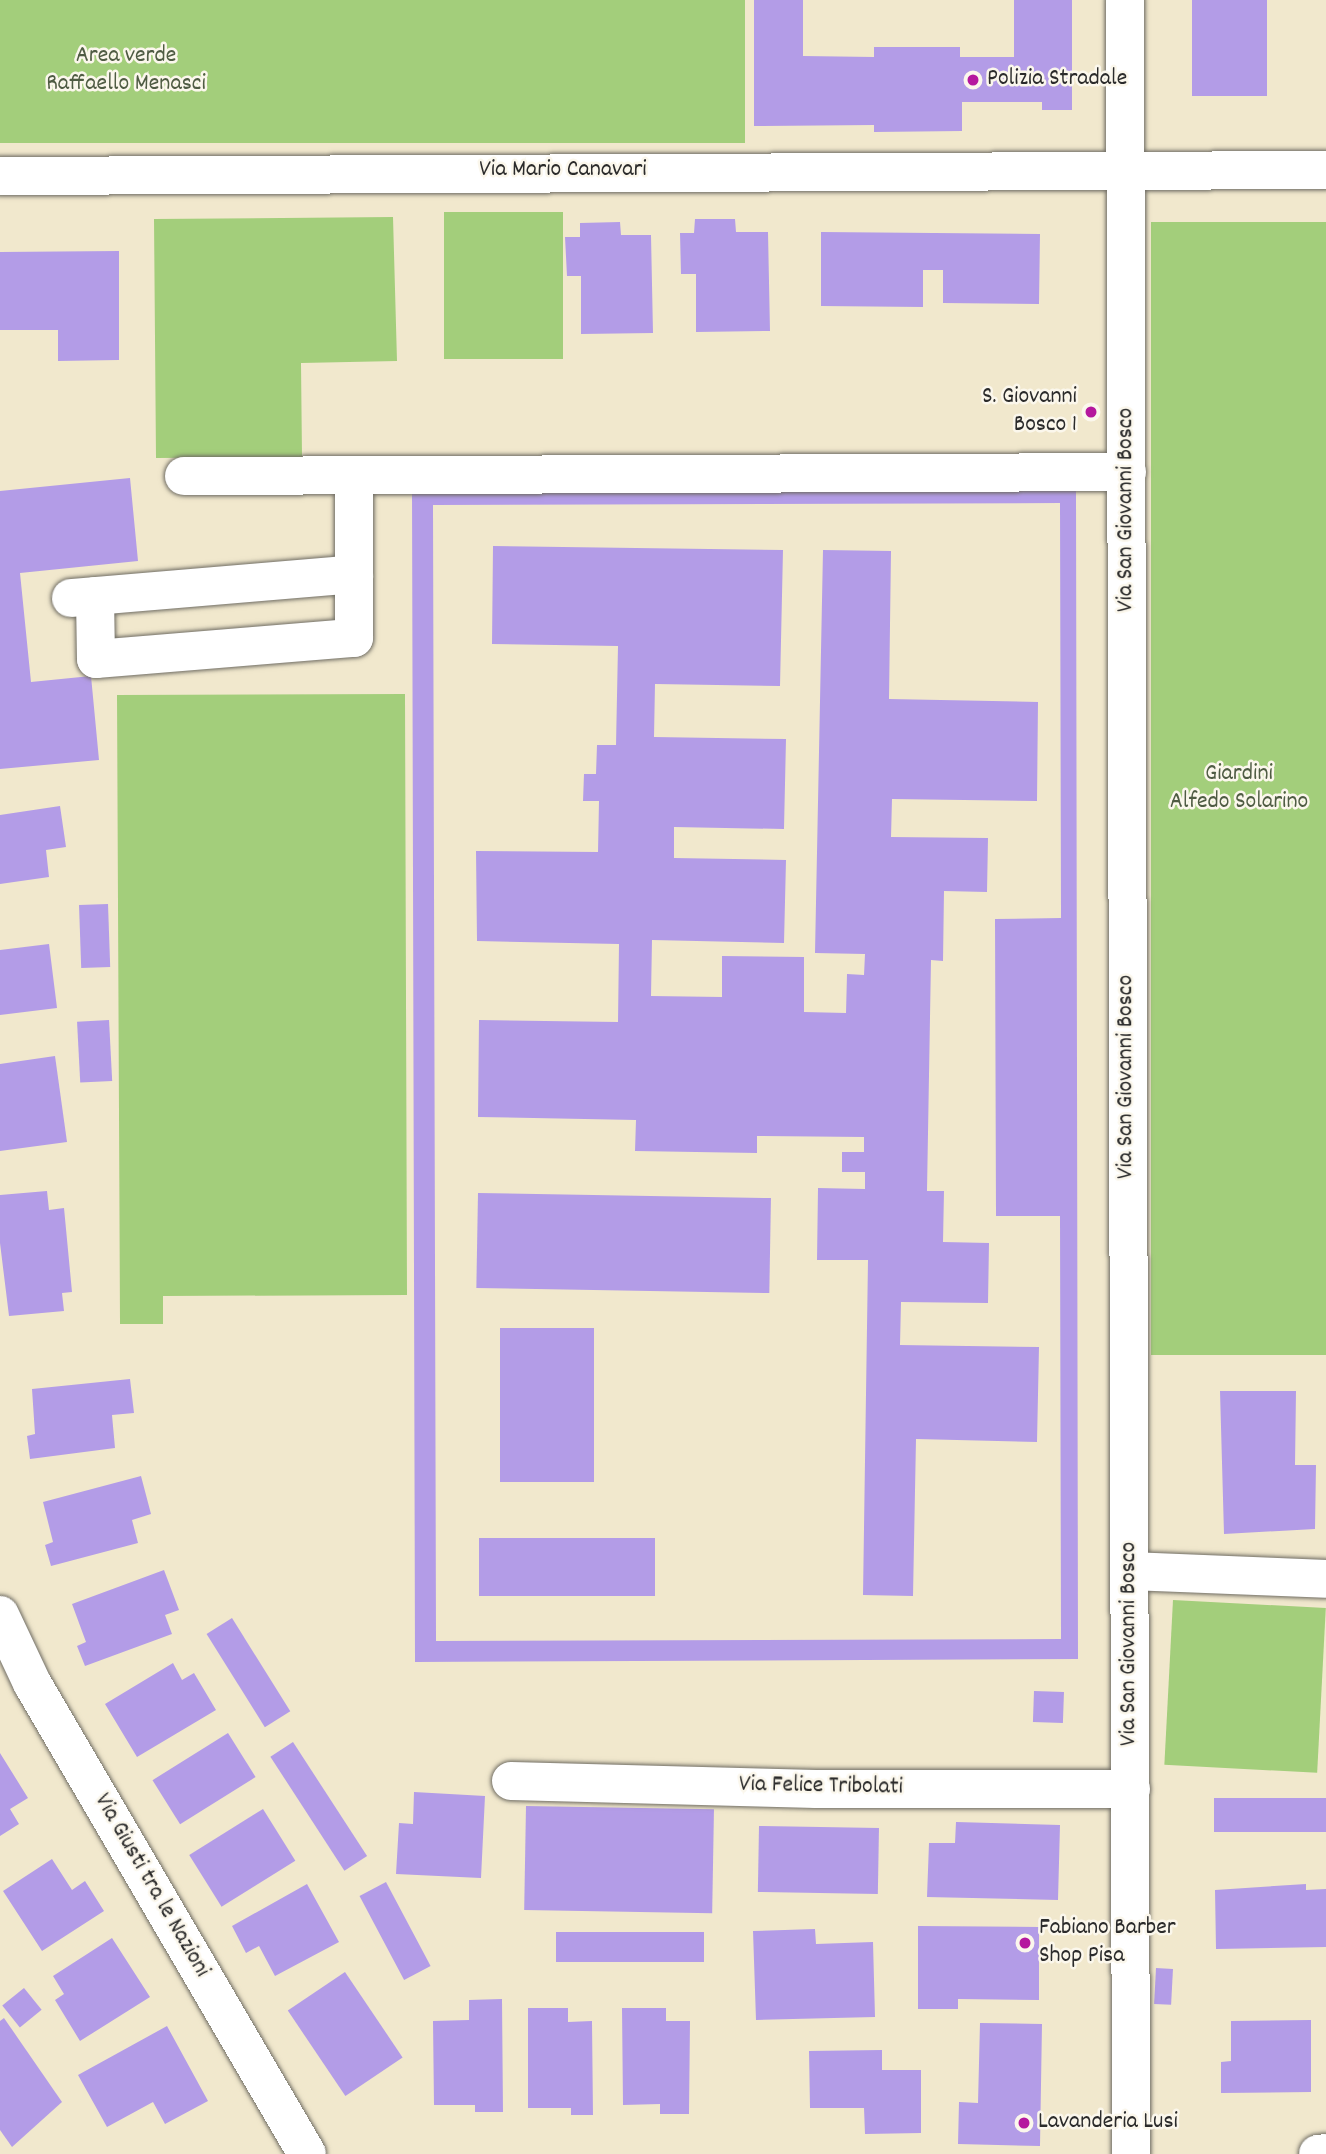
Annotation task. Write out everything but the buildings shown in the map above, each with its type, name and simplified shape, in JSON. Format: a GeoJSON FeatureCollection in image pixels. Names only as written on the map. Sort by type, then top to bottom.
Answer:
{"type":"FeatureCollection","features":[{"type":"Feature","properties":{"kind":"street","name":"Via San Giovanni Bosco"},"geometry":{"type":"LineString","coordinates":[[1125,0],[1131,2154]]}},
{"type":"Feature","properties":{"kind":"street","name":"Via Mario Canavari"},"geometry":{"type":"LineString","coordinates":[[0,176],[1326,170]]}},
{"type":"Feature","properties":{"kind":"street"},"geometry":{"type":"LineString","coordinates":[[184,476],[1127,472]]}},
{"type":"Feature","properties":{"kind":"street"},"geometry":{"type":"LineString","coordinates":[[354,476],[354,574],[354,638],[96,659],[83,597],[354,574]]}},
{"type":"Feature","properties":{"kind":"street"},"geometry":{"type":"LineString","coordinates":[[1130,1572],[1326,1579]]}},
{"type":"Feature","properties":{"kind":"street","name":"Via Giusti tra le Nazioni"},"geometry":{"type":"LineString","coordinates":[[0,1615],[32,1683],[307,2154]]}},
{"type":"Feature","properties":{"kind":"street","name":"Via Felice Tribolati"},"geometry":{"type":"LineString","coordinates":[[511,1781],[816,1789],[1130,1789]]}},
{"type":"Feature","properties":{"kind":"street"},"geometry":{"type":"LineString","coordinates":[[1318,2154],[1326,2153]]}},
{"type":"Feature","properties":{"kind":"green space","name":"Area verde Raffaello Menasci"},"geometry":{"type":"Polygon","coordinates":[[[0,0],[745,0],[745,143],[0,143],[0,0]]]}},
{"type":"Feature","properties":{"kind":"green space"},"geometry":{"type":"Polygon","coordinates":[[[444,212],[563,212],[563,359],[444,359],[444,212]]]}},
{"type":"Feature","properties":{"kind":"green space"},"geometry":{"type":"Polygon","coordinates":[[[393,217],[397,361],[301,363],[302,457],[156,458],[154,219],[393,217]]]}},
{"type":"Feature","properties":{"kind":"green space","name":"Giardini Alfedo Solarino"},"geometry":{"type":"Polygon","coordinates":[[[1151,222],[1326,222],[1326,1355],[1151,1355],[1151,222]]]}},
{"type":"Feature","properties":{"kind":"green space"},"geometry":{"type":"Polygon","coordinates":[[[405,694],[407,1295],[163,1296],[163,1324],[120,1324],[117,695],[405,694]]]}},
{"type":"Feature","properties":{"kind":"green space"},"geometry":{"type":"Polygon","coordinates":[[[1173,1600],[1326,1608],[1317,1773],[1164,1765],[1173,1600]]]}},
{"type":"Feature","properties":{"kind":"place","name":"Polizia Stradale"},"geometry":{"type":"Point","coordinates":[973,80]}},
{"type":"Feature","properties":{"kind":"place","name":"S. Giovanni Bosco 1"},"geometry":{"type":"Point","coordinates":[1091,412]}},
{"type":"Feature","properties":{"kind":"place","name":"Fabiano Barber Shop Pisa"},"geometry":{"type":"Point","coordinates":[1025,1943]}},
{"type":"Feature","properties":{"kind":"place","name":"Lavanderia Lusi"},"geometry":{"type":"Point","coordinates":[1024,2123]}}]}
